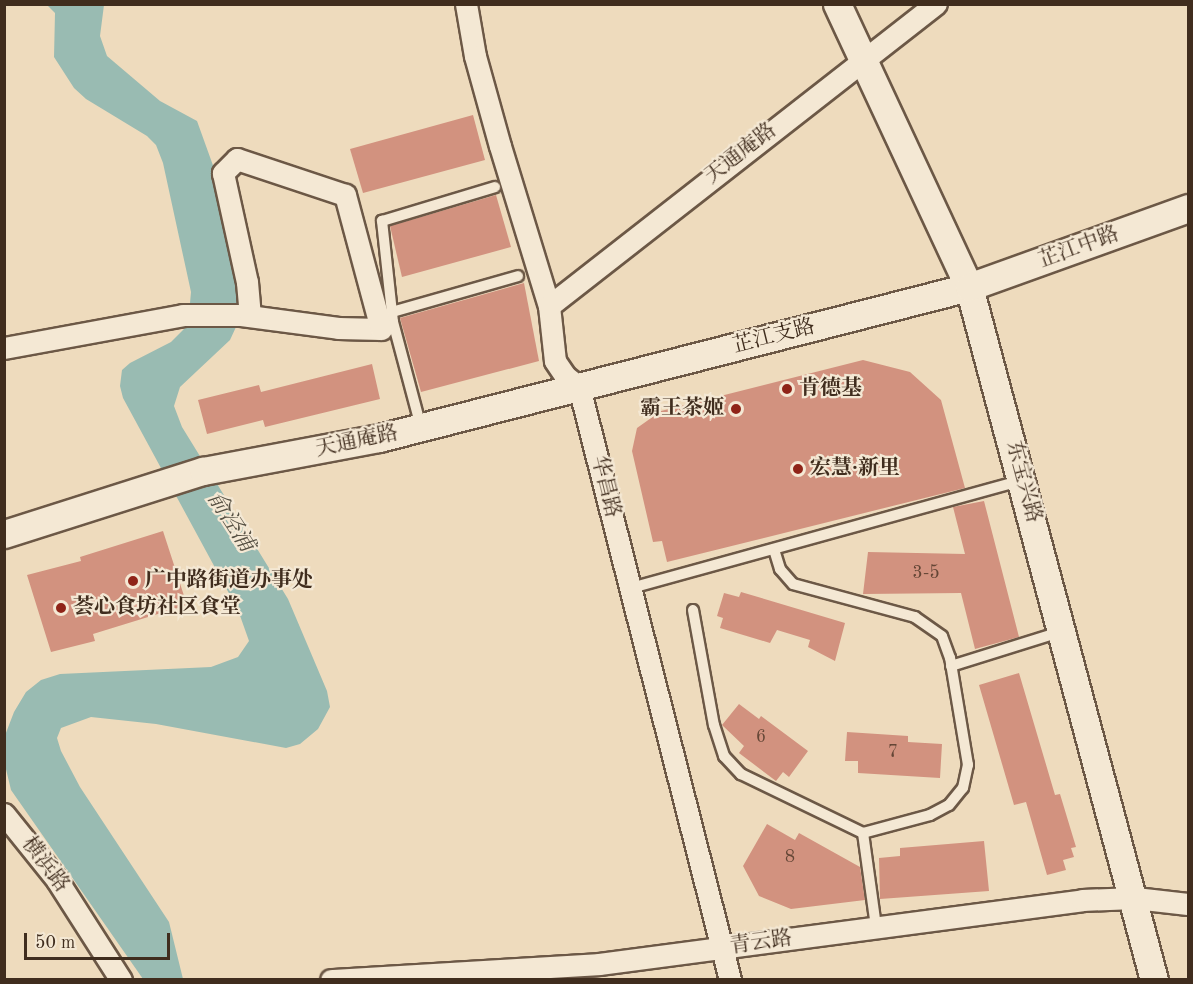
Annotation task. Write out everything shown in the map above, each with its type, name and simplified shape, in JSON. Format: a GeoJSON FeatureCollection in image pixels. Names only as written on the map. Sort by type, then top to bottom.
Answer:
{"type":"FeatureCollection","features":[{"type":"Feature","properties":{"kind":"street","name":"华昌路"},"geometry":{"type":"LineString","coordinates":[[466,4],[500,146],[549,306],[555,361],[565,376],[579,387],[730,980]]}},
{"type":"Feature","properties":{"kind":"street","name":"东宝兴路"},"geometry":{"type":"LineString","coordinates":[[837,4],[861,60],[969,287],[1135,898],[1154,980]]}},
{"type":"Feature","properties":{"kind":"street","name":"天通庵路"},"geometry":{"type":"LineString","coordinates":[[549,306],[861,60],[936,4]]}},
{"type":"Feature","properties":{"kind":"street"},"geometry":{"type":"LineString","coordinates":[[4,348],[183,315],[246,315],[338,328],[381,328],[345,195],[237,159],[223,173],[247,282],[246,315]]}},
{"type":"Feature","properties":{"kind":"street","name":"芷江中路"},"geometry":{"type":"LineString","coordinates":[[969,287],[1188,208]]}},
{"type":"Feature","properties":{"kind":"street","name":"芷江支路"},"geometry":{"type":"LineString","coordinates":[[579,387],[969,287]]}},
{"type":"Feature","properties":{"kind":"street","name":"天通庵路"},"geometry":{"type":"LineString","coordinates":[[4,534],[203,471],[422,427],[579,387]]}},
{"type":"Feature","properties":{"kind":"street","name":"横浜路"},"geometry":{"type":"LineString","coordinates":[[4,814],[57,880],[121,980]]}},
{"type":"Feature","properties":{"kind":"street","name":"青云路"},"geometry":{"type":"LineString","coordinates":[[331,980],[567,967],[1082,900],[1135,898],[1188,904]]}},
{"type":"Feature","properties":{"kind":"lane"},"geometry":{"type":"LineString","coordinates":[[422,427],[392,312],[382,221],[495,187]]}},
{"type":"Feature","properties":{"kind":"lane"},"geometry":{"type":"LineString","coordinates":[[392,312],[518,276]]}},
{"type":"Feature","properties":{"kind":"lane"},"geometry":{"type":"LineString","coordinates":[[631,588],[1023,480]]}},
{"type":"Feature","properties":{"kind":"lane"},"geometry":{"type":"LineString","coordinates":[[693,610],[714,725],[724,756],[741,774],[863,833],[930,815],[949,806],[963,789],[968,765],[951,666],[942,636],[915,617],[793,585],[780,569],[774,549]]}},
{"type":"Feature","properties":{"kind":"lane"},"geometry":{"type":"LineString","coordinates":[[951,666],[1061,632]]}},
{"type":"Feature","properties":{"kind":"lane"},"geometry":{"type":"LineString","coordinates":[[863,833],[876,927]]}},
{"type":"Feature","properties":{"kind":"water","name":"俞泾浦"},"geometry":{"type":"Polygon","coordinates":[[[47,5],[104,5],[100,36],[107,56],[160,101],[197,121],[215,171],[239,298],[236,327],[230,340],[180,387],[174,406],[182,427],[288,599],[327,691],[330,707],[318,729],[300,744],[286,748],[156,724],[91,717],[61,728],[57,738],[61,751],[80,787],[169,922],[183,979],[143,979],[11,790],[5,765],[4,738],[14,712],[26,692],[41,680],[60,674],[211,667],[238,657],[249,641],[238,610],[123,398],[120,386],[122,370],[130,363],[171,342],[188,325],[191,292],[163,163],[156,145],[147,136],[86,99],[74,88],[54,57],[55,13],[47,5]]]}},
{"type":"Feature","properties":{"kind":"building"},"geometry":{"type":"Polygon","coordinates":[[[473,115],[485,160],[363,193],[350,149],[473,115]]]}},
{"type":"Feature","properties":{"kind":"building"},"geometry":{"type":"Polygon","coordinates":[[[496,195],[511,247],[402,277],[390,226],[496,195]]]}},
{"type":"Feature","properties":{"kind":"building"},"geometry":{"type":"Polygon","coordinates":[[[524,283],[539,361],[421,392],[400,318],[524,283]]]}},
{"type":"Feature","properties":{"kind":"building","name":"宏慧·新里"},"geometry":{"type":"Polygon","coordinates":[[[863,360],[910,372],[941,400],[965,488],[667,562],[662,541],[653,542],[632,451],[637,428],[661,411],[863,360]]]}},
{"type":"Feature","properties":{"kind":"building"},"geometry":{"type":"Polygon","coordinates":[[[372,364],[380,399],[265,427],[263,420],[207,434],[198,400],[259,385],[261,392],[372,364]]]}},
{"type":"Feature","properties":{"kind":"building"},"geometry":{"type":"Polygon","coordinates":[[[984,501],[1019,637],[975,649],[961,593],[863,594],[868,552],[965,554],[953,507],[984,501]]]}},
{"type":"Feature","properties":{"kind":"building","name":"广中路街道办事处"},"geometry":{"type":"Polygon","coordinates":[[[163,531],[187,605],[93,634],[95,641],[51,652],[27,575],[81,561],[80,557],[163,531]]]}},
{"type":"Feature","properties":{"kind":"building"},"geometry":{"type":"Polygon","coordinates":[[[741,592],[845,623],[835,661],[808,647],[810,640],[777,630],[770,643],[720,628],[723,618],[717,616],[724,593],[739,597],[741,592]]]}},
{"type":"Feature","properties":{"kind":"building"},"geometry":{"type":"Polygon","coordinates":[[[1019,673],[1055,795],[1060,794],[1076,847],[1071,848],[1074,857],[1063,860],[1066,870],[1047,875],[1026,802],[1014,805],[979,685],[1019,673]]]}},
{"type":"Feature","properties":{"kind":"building"},"geometry":{"type":"Polygon","coordinates":[[[739,704],[759,719],[761,716],[808,751],[789,777],[783,772],[776,781],[739,753],[744,746],[722,725],[739,704]]]}},
{"type":"Feature","properties":{"kind":"building"},"geometry":{"type":"Polygon","coordinates":[[[847,732],[908,736],[908,742],[942,744],[940,778],[858,773],[858,761],[845,761],[847,732]]]}},
{"type":"Feature","properties":{"kind":"building"},"geometry":{"type":"Polygon","coordinates":[[[767,824],[795,840],[799,833],[860,867],[865,900],[791,909],[759,896],[743,866],[767,824]]]}},
{"type":"Feature","properties":{"kind":"building"},"geometry":{"type":"Polygon","coordinates":[[[984,841],[989,891],[880,899],[879,858],[900,856],[900,848],[984,841]]]}},
{"type":"Feature","properties":{"kind":"place","name":"肯德基"},"geometry":{"type":"Point","coordinates":[787,389]}},
{"type":"Feature","properties":{"kind":"place","name":"霸王茶姬"},"geometry":{"type":"Point","coordinates":[736,409]}},
{"type":"Feature","properties":{"kind":"place","name":"宏慧·新里"},"geometry":{"type":"Point","coordinates":[798,469]}},
{"type":"Feature","properties":{"kind":"place","name":"广中路街道办事处"},"geometry":{"type":"Point","coordinates":[133,581]}},
{"type":"Feature","properties":{"kind":"place","name":"荟心食坊社区食堂"},"geometry":{"type":"Point","coordinates":[61,608]}}]}
